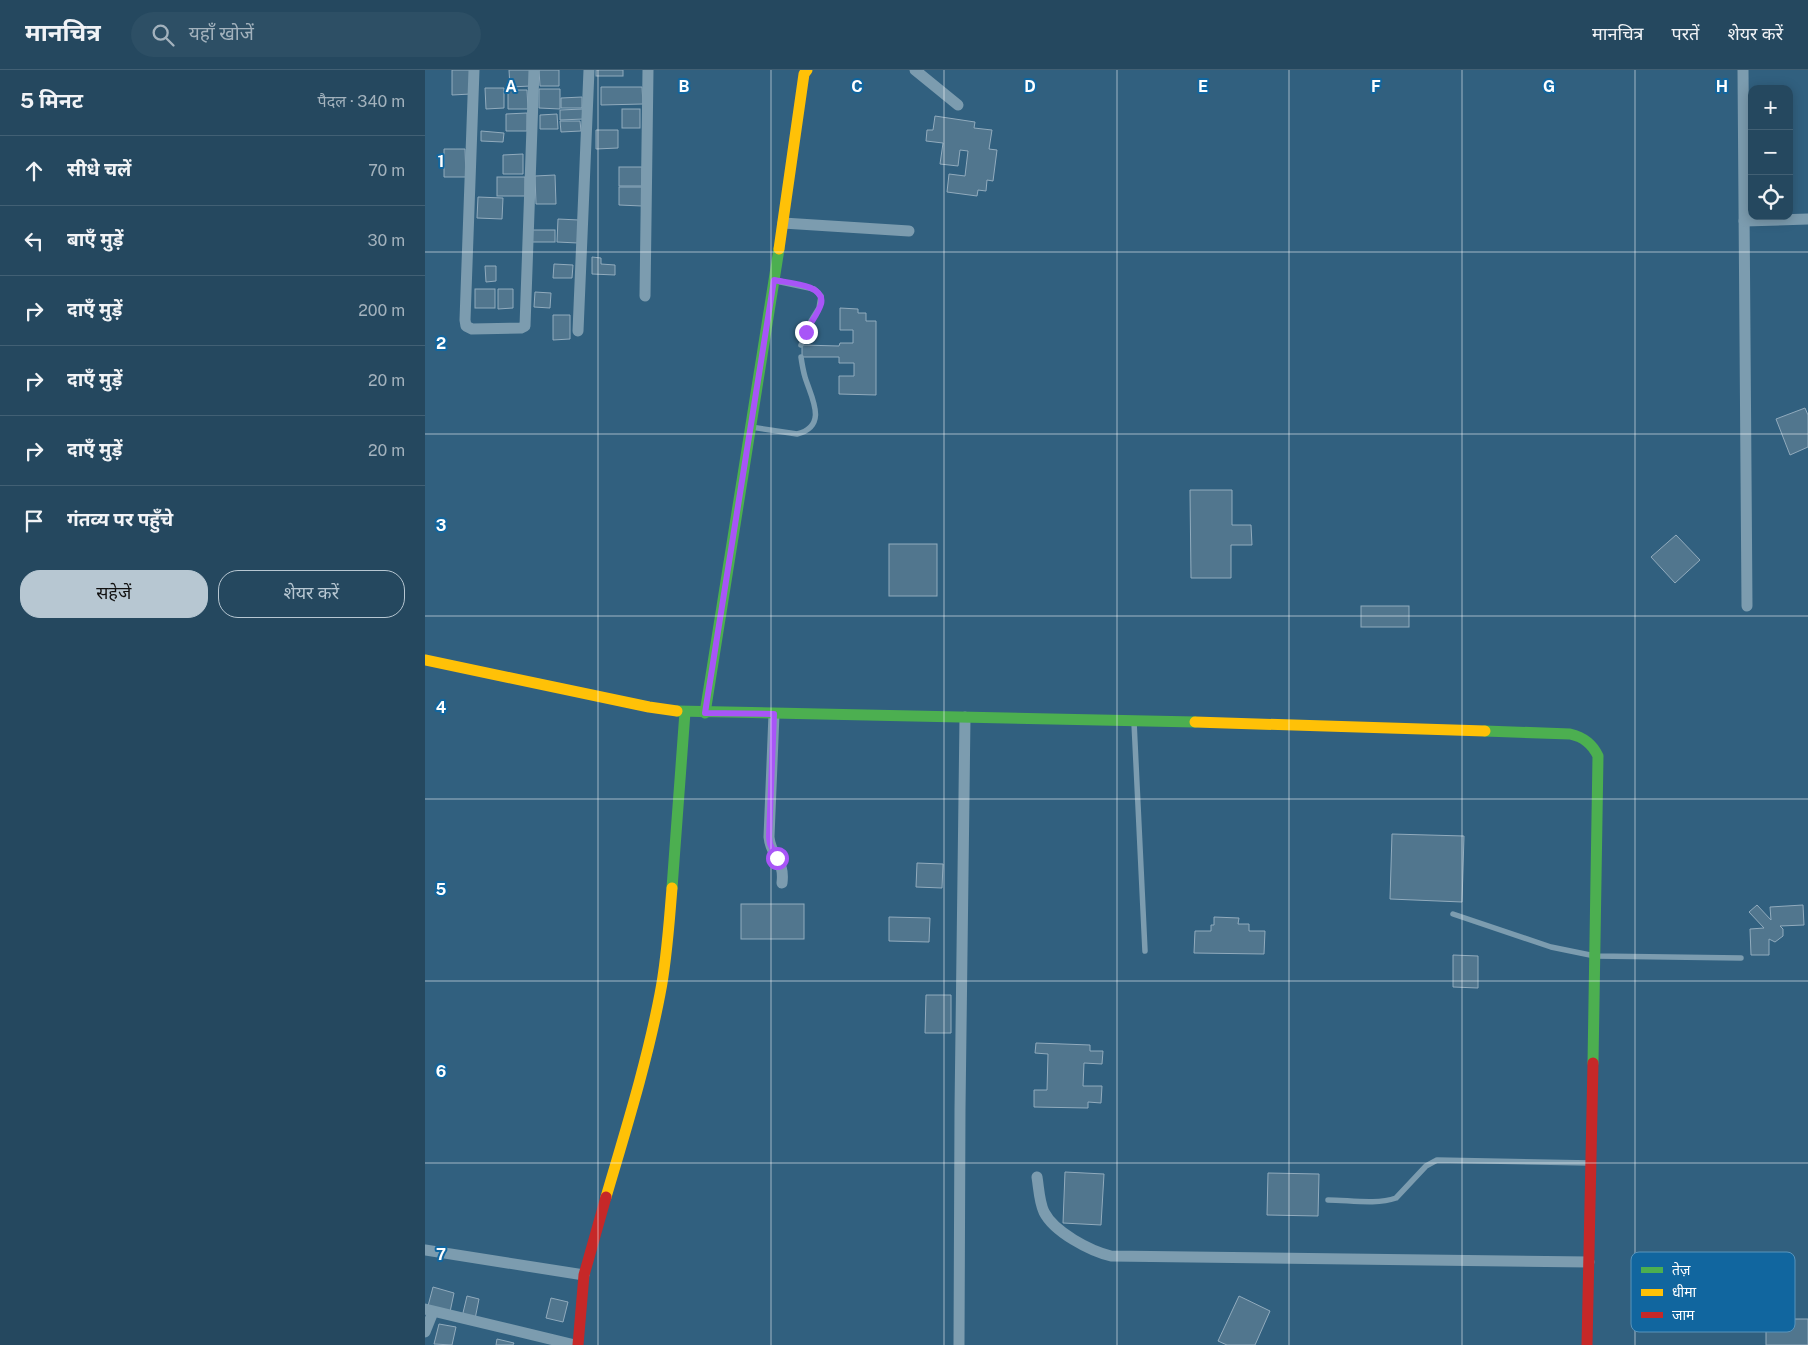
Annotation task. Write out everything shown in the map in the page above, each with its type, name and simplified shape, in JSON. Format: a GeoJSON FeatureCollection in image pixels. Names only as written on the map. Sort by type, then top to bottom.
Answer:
{"type":"FeatureCollection","features":[{"type":"Feature","properties":{"kind":"street"},"geometry":{"type":"LineString","coordinates":[[474,70],[465,320],[466,326],[472,329],[521,328],[525,326],[534,70]]}},
{"type":"Feature","properties":{"kind":"street"},"geometry":{"type":"LineString","coordinates":[[578,331],[589,70]]}},
{"type":"Feature","properties":{"kind":"street"},"geometry":{"type":"LineString","coordinates":[[645,296],[648,70]]}},
{"type":"Feature","properties":{"kind":"street"},"geometry":{"type":"LineString","coordinates":[[705,713],[783,223],[804,74],[807,70]]}},
{"type":"Feature","properties":{"kind":"street"},"geometry":{"type":"LineString","coordinates":[[915,70],[958,105]]}},
{"type":"Feature","properties":{"kind":"street"},"geometry":{"type":"LineString","coordinates":[[1743,70],[1747,606]]}},
{"type":"Feature","properties":{"kind":"street"},"geometry":{"type":"LineString","coordinates":[[1744,221],[1808,219]]}},
{"type":"Feature","properties":{"kind":"street"},"geometry":{"type":"LineString","coordinates":[[783,223],[909,231]]}},
{"type":"Feature","properties":{"kind":"street"},"geometry":{"type":"LineString","coordinates":[[425,660],[649,707],[685,712],[1207,722],[1564,733],[1575,734],[1585,739],[1592,744],[1598,756],[1593,1163],[1587,1345]]}},
{"type":"Feature","properties":{"kind":"street"},"geometry":{"type":"LineString","coordinates":[[425,1332],[429,1311],[576,1345],[584,1274],[646,1058],[660,993],[667,948],[685,712]]}},
{"type":"Feature","properties":{"kind":"street"},"geometry":{"type":"LineString","coordinates":[[774,714],[769,837],[773,852],[783,868],[782,883]]}},
{"type":"Feature","properties":{"kind":"street"},"geometry":{"type":"LineString","coordinates":[[959,1345],[965,718]]}},
{"type":"Feature","properties":{"kind":"street"},"geometry":{"type":"LineString","coordinates":[[1037,1177],[1041,1204],[1049,1220],[1086,1248],[1111,1256],[1589,1262]]}},
{"type":"Feature","properties":{"kind":"street"},"geometry":{"type":"LineString","coordinates":[[425,1250],[584,1274]]}},
{"type":"Feature","properties":{"kind":"lane"},"geometry":{"type":"LineString","coordinates":[[774,280],[814,289],[821,296],[819,308],[801,344]]}},
{"type":"Feature","properties":{"kind":"lane"},"geometry":{"type":"LineString","coordinates":[[750,427],[797,434],[813,424],[816,416],[815,404],[804,375],[801,357]]}},
{"type":"Feature","properties":{"kind":"lane"},"geometry":{"type":"LineString","coordinates":[[1134,722],[1145,951]]}},
{"type":"Feature","properties":{"kind":"lane"},"geometry":{"type":"LineString","coordinates":[[1453,914],[1556,948],[1595,956],[1741,958]]}},
{"type":"Feature","properties":{"kind":"lane"},"geometry":{"type":"LineString","coordinates":[[1328,1200],[1387,1201],[1396,1198],[1426,1166],[1437,1160],[1593,1163]]}},
{"type":"Feature","properties":{"kind":"building"},"geometry":{"type":"Polygon","coordinates":[[[452,70],[470,70],[471,94],[452,95],[452,70]]]}},
{"type":"Feature","properties":{"kind":"building"},"geometry":{"type":"Polygon","coordinates":[[[509,70],[530,70],[531,86],[510,87],[509,70]]]}},
{"type":"Feature","properties":{"kind":"building"},"geometry":{"type":"Polygon","coordinates":[[[539,70],[559,70],[559,86],[540,86],[539,70]]]}},
{"type":"Feature","properties":{"kind":"building"},"geometry":{"type":"Polygon","coordinates":[[[596,70],[623,70],[623,76],[596,76],[596,70]]]}},
{"type":"Feature","properties":{"kind":"building"},"geometry":{"type":"Polygon","coordinates":[[[601,87],[642,87],[643,104],[601,105],[601,87]]]}},
{"type":"Feature","properties":{"kind":"building"},"geometry":{"type":"Polygon","coordinates":[[[485,88],[504,88],[504,108],[486,109],[485,88]]]}},
{"type":"Feature","properties":{"kind":"building"},"geometry":{"type":"Polygon","coordinates":[[[539,89],[560,89],[560,109],[539,108],[539,89]]]}},
{"type":"Feature","properties":{"kind":"building"},"geometry":{"type":"Polygon","coordinates":[[[508,90],[527,90],[528,109],[508,109],[508,90]]]}},
{"type":"Feature","properties":{"kind":"building"},"geometry":{"type":"Polygon","coordinates":[[[582,97],[582,108],[561,108],[561,98],[582,97]]]}},
{"type":"Feature","properties":{"kind":"building"},"geometry":{"type":"Polygon","coordinates":[[[583,109],[584,119],[560,120],[560,110],[583,109]]]}},
{"type":"Feature","properties":{"kind":"building"},"geometry":{"type":"Polygon","coordinates":[[[622,109],[640,109],[640,128],[622,128],[622,109]]]}},
{"type":"Feature","properties":{"kind":"building"},"geometry":{"type":"Polygon","coordinates":[[[527,113],[527,131],[506,131],[506,114],[527,113]]]}},
{"type":"Feature","properties":{"kind":"building"},"geometry":{"type":"Polygon","coordinates":[[[557,114],[558,129],[540,129],[540,115],[557,114]]]}},
{"type":"Feature","properties":{"kind":"building"},"geometry":{"type":"Polygon","coordinates":[[[935,116],[975,122],[974,128],[992,130],[989,149],[997,150],[993,181],[987,180],[986,191],[978,190],[977,196],[947,192],[949,174],[965,176],[968,151],[960,150],[958,166],[940,164],[943,143],[926,141],[927,130],[933,130],[935,116]]]}},
{"type":"Feature","properties":{"kind":"building"},"geometry":{"type":"Polygon","coordinates":[[[560,121],[580,121],[581,131],[561,132],[560,121]]]}},
{"type":"Feature","properties":{"kind":"building"},"geometry":{"type":"Polygon","coordinates":[[[596,130],[618,130],[618,148],[596,149],[596,130]]]}},
{"type":"Feature","properties":{"kind":"building"},"geometry":{"type":"Polygon","coordinates":[[[481,131],[504,133],[503,142],[481,141],[481,131]]]}},
{"type":"Feature","properties":{"kind":"building"},"geometry":{"type":"Polygon","coordinates":[[[444,149],[465,149],[466,177],[444,177],[444,149]]]}},
{"type":"Feature","properties":{"kind":"building"},"geometry":{"type":"Polygon","coordinates":[[[523,154],[523,174],[503,174],[503,155],[523,154]]]}},
{"type":"Feature","properties":{"kind":"building"},"geometry":{"type":"Polygon","coordinates":[[[619,167],[642,167],[642,186],[619,186],[619,167]]]}},
{"type":"Feature","properties":{"kind":"building"},"geometry":{"type":"Polygon","coordinates":[[[555,175],[556,204],[536,204],[535,176],[555,175]]]}},
{"type":"Feature","properties":{"kind":"building"},"geometry":{"type":"Polygon","coordinates":[[[497,177],[525,177],[525,196],[497,196],[497,177]]]}},
{"type":"Feature","properties":{"kind":"building"},"geometry":{"type":"Polygon","coordinates":[[[619,187],[642,187],[642,206],[619,205],[619,187]]]}},
{"type":"Feature","properties":{"kind":"building"},"geometry":{"type":"Polygon","coordinates":[[[478,197],[503,198],[502,219],[477,218],[478,197]]]}},
{"type":"Feature","properties":{"kind":"building"},"geometry":{"type":"Polygon","coordinates":[[[558,219],[579,220],[578,243],[557,242],[558,219]]]}},
{"type":"Feature","properties":{"kind":"building"},"geometry":{"type":"Polygon","coordinates":[[[531,230],[555,230],[555,242],[531,242],[531,230]]]}},
{"type":"Feature","properties":{"kind":"building"},"geometry":{"type":"Polygon","coordinates":[[[592,257],[601,258],[601,264],[615,265],[615,275],[592,274],[592,257]]]}},
{"type":"Feature","properties":{"kind":"building"},"geometry":{"type":"Polygon","coordinates":[[[554,264],[573,265],[572,278],[553,278],[554,264]]]}},
{"type":"Feature","properties":{"kind":"building"},"geometry":{"type":"Polygon","coordinates":[[[485,266],[496,266],[496,281],[486,282],[485,266]]]}},
{"type":"Feature","properties":{"kind":"building"},"geometry":{"type":"Polygon","coordinates":[[[475,289],[495,289],[495,308],[475,308],[475,289]]]}},
{"type":"Feature","properties":{"kind":"building"},"geometry":{"type":"Polygon","coordinates":[[[498,289],[513,289],[513,308],[498,309],[498,289]]]}},
{"type":"Feature","properties":{"kind":"building"},"geometry":{"type":"Polygon","coordinates":[[[535,292],[551,293],[550,308],[534,307],[535,292]]]}},
{"type":"Feature","properties":{"kind":"building"},"geometry":{"type":"Polygon","coordinates":[[[840,308],[858,309],[858,313],[866,313],[866,321],[876,321],[876,395],[839,394],[839,376],[854,376],[854,363],[839,363],[839,357],[802,357],[802,345],[839,346],[840,343],[853,343],[853,330],[840,330],[840,308]]]}},
{"type":"Feature","properties":{"kind":"building"},"geometry":{"type":"Polygon","coordinates":[[[553,315],[570,315],[570,339],[553,340],[553,315]]]}},
{"type":"Feature","properties":{"kind":"building"},"geometry":{"type":"Polygon","coordinates":[[[1805,408],[1808,415],[1808,447],[1790,455],[1776,419],[1805,408]]]}},
{"type":"Feature","properties":{"kind":"building"},"geometry":{"type":"Polygon","coordinates":[[[1190,490],[1232,490],[1232,525],[1251,525],[1252,545],[1231,545],[1231,578],[1191,578],[1190,490]]]}},
{"type":"Feature","properties":{"kind":"building"},"geometry":{"type":"Polygon","coordinates":[[[1676,535],[1700,560],[1675,583],[1651,557],[1676,535]]]}},
{"type":"Feature","properties":{"kind":"building"},"geometry":{"type":"Polygon","coordinates":[[[889,544],[937,544],[937,596],[889,596],[889,544]]]}},
{"type":"Feature","properties":{"kind":"building"},"geometry":{"type":"Polygon","coordinates":[[[1361,606],[1409,606],[1409,627],[1361,627],[1361,606]]]}},
{"type":"Feature","properties":{"kind":"building"},"geometry":{"type":"Polygon","coordinates":[[[1392,834],[1464,836],[1462,902],[1390,899],[1392,834]]]}},
{"type":"Feature","properties":{"kind":"building"},"geometry":{"type":"Polygon","coordinates":[[[917,863],[943,864],[942,888],[916,887],[917,863]]]}},
{"type":"Feature","properties":{"kind":"building"},"geometry":{"type":"Polygon","coordinates":[[[741,904],[804,904],[804,939],[741,939],[741,904]]]}},
{"type":"Feature","properties":{"kind":"building"},"geometry":{"type":"Polygon","coordinates":[[[1757,905],[1771,920],[1770,907],[1803,905],[1804,925],[1780,926],[1783,929],[1783,936],[1775,942],[1769,939],[1769,955],[1751,955],[1750,929],[1764,928],[1749,912],[1757,905]]]}},
{"type":"Feature","properties":{"kind":"building"},"geometry":{"type":"Polygon","coordinates":[[[889,917],[930,918],[929,942],[889,941],[889,917]]]}},
{"type":"Feature","properties":{"kind":"building"},"geometry":{"type":"Polygon","coordinates":[[[1214,917],[1239,918],[1238,924],[1249,924],[1249,931],[1265,931],[1264,954],[1194,953],[1195,931],[1211,931],[1211,925],[1214,925],[1214,917]]]}},
{"type":"Feature","properties":{"kind":"building"},"geometry":{"type":"Polygon","coordinates":[[[1453,955],[1478,956],[1478,988],[1453,987],[1453,955]]]}},
{"type":"Feature","properties":{"kind":"building"},"geometry":{"type":"Polygon","coordinates":[[[926,995],[951,995],[951,1033],[925,1033],[926,995]]]}},
{"type":"Feature","properties":{"kind":"building"},"geometry":{"type":"Polygon","coordinates":[[[1036,1043],[1090,1045],[1090,1051],[1103,1051],[1102,1064],[1084,1063],[1083,1086],[1102,1086],[1101,1103],[1088,1102],[1088,1108],[1034,1107],[1034,1090],[1047,1090],[1048,1054],[1035,1053],[1036,1043]]]}},
{"type":"Feature","properties":{"kind":"building"},"geometry":{"type":"Polygon","coordinates":[[[1065,1172],[1104,1174],[1101,1225],[1063,1223],[1065,1172]]]}},
{"type":"Feature","properties":{"kind":"building"},"geometry":{"type":"Polygon","coordinates":[[[1268,1173],[1319,1174],[1318,1216],[1267,1215],[1268,1173]]]}},
{"type":"Feature","properties":{"kind":"building"},"geometry":{"type":"Polygon","coordinates":[[[433,1287],[454,1293],[450,1312],[428,1306],[433,1287]]]}},
{"type":"Feature","properties":{"kind":"building"},"geometry":{"type":"Polygon","coordinates":[[[467,1296],[479,1299],[475,1319],[462,1317],[467,1296]]]}},
{"type":"Feature","properties":{"kind":"building"},"geometry":{"type":"Polygon","coordinates":[[[1239,1296],[1270,1311],[1255,1345],[1227,1345],[1218,1341],[1239,1296]]]}},
{"type":"Feature","properties":{"kind":"building"},"geometry":{"type":"Polygon","coordinates":[[[551,1298],[568,1302],[563,1322],[546,1318],[551,1298]]]}},
{"type":"Feature","properties":{"kind":"building"},"geometry":{"type":"Polygon","coordinates":[[[1795,1319],[1808,1319],[1808,1345],[1766,1345],[1766,1332],[1795,1332],[1795,1319]]]}},
{"type":"Feature","properties":{"kind":"building"},"geometry":{"type":"Polygon","coordinates":[[[439,1324],[456,1327],[452,1345],[434,1344],[439,1324]]]}},
{"type":"Feature","properties":{"kind":"building"},"geometry":{"type":"Polygon","coordinates":[[[497,1339],[514,1343],[513,1345],[496,1345],[497,1339]]]}},
{"type":"Feature","properties":{"kind":"traffic: fast"},"geometry":{"type":"LineString","coordinates":[[705,713],[779,249]]}},
{"type":"Feature","properties":{"kind":"traffic: fast"},"geometry":{"type":"LineString","coordinates":[[677,711],[1195,722]]}},
{"type":"Feature","properties":{"kind":"traffic: fast"},"geometry":{"type":"LineString","coordinates":[[672,888],[685,712]]}},
{"type":"Feature","properties":{"kind":"traffic: fast"},"geometry":{"type":"LineString","coordinates":[[1485,731],[1570,734],[1587,741],[1598,756],[1593,1063]]}},
{"type":"Feature","properties":{"kind":"traffic: slow"},"geometry":{"type":"LineString","coordinates":[[779,249],[804,74],[807,70]]}},
{"type":"Feature","properties":{"kind":"traffic: slow"},"geometry":{"type":"LineString","coordinates":[[425,660],[649,707],[677,711]]}},
{"type":"Feature","properties":{"kind":"traffic: slow"},"geometry":{"type":"LineString","coordinates":[[1195,722],[1485,731]]}},
{"type":"Feature","properties":{"kind":"traffic: slow"},"geometry":{"type":"LineString","coordinates":[[606,1197],[636,1096],[655,1019],[664,968],[672,888]]}},
{"type":"Feature","properties":{"kind":"traffic: jam"},"geometry":{"type":"LineString","coordinates":[[1587,1345],[1593,1063]]}},
{"type":"Feature","properties":{"kind":"traffic: jam"},"geometry":{"type":"LineString","coordinates":[[578,1345],[584,1275],[606,1197]]}},
{"type":"Feature","properties":{"kind":"route"},"geometry":{"type":"LineString","coordinates":[[777,858],[773,852],[769,837],[774,714],[705,713],[774,280],[814,289],[821,296],[821,304],[806,332]]}}]}
